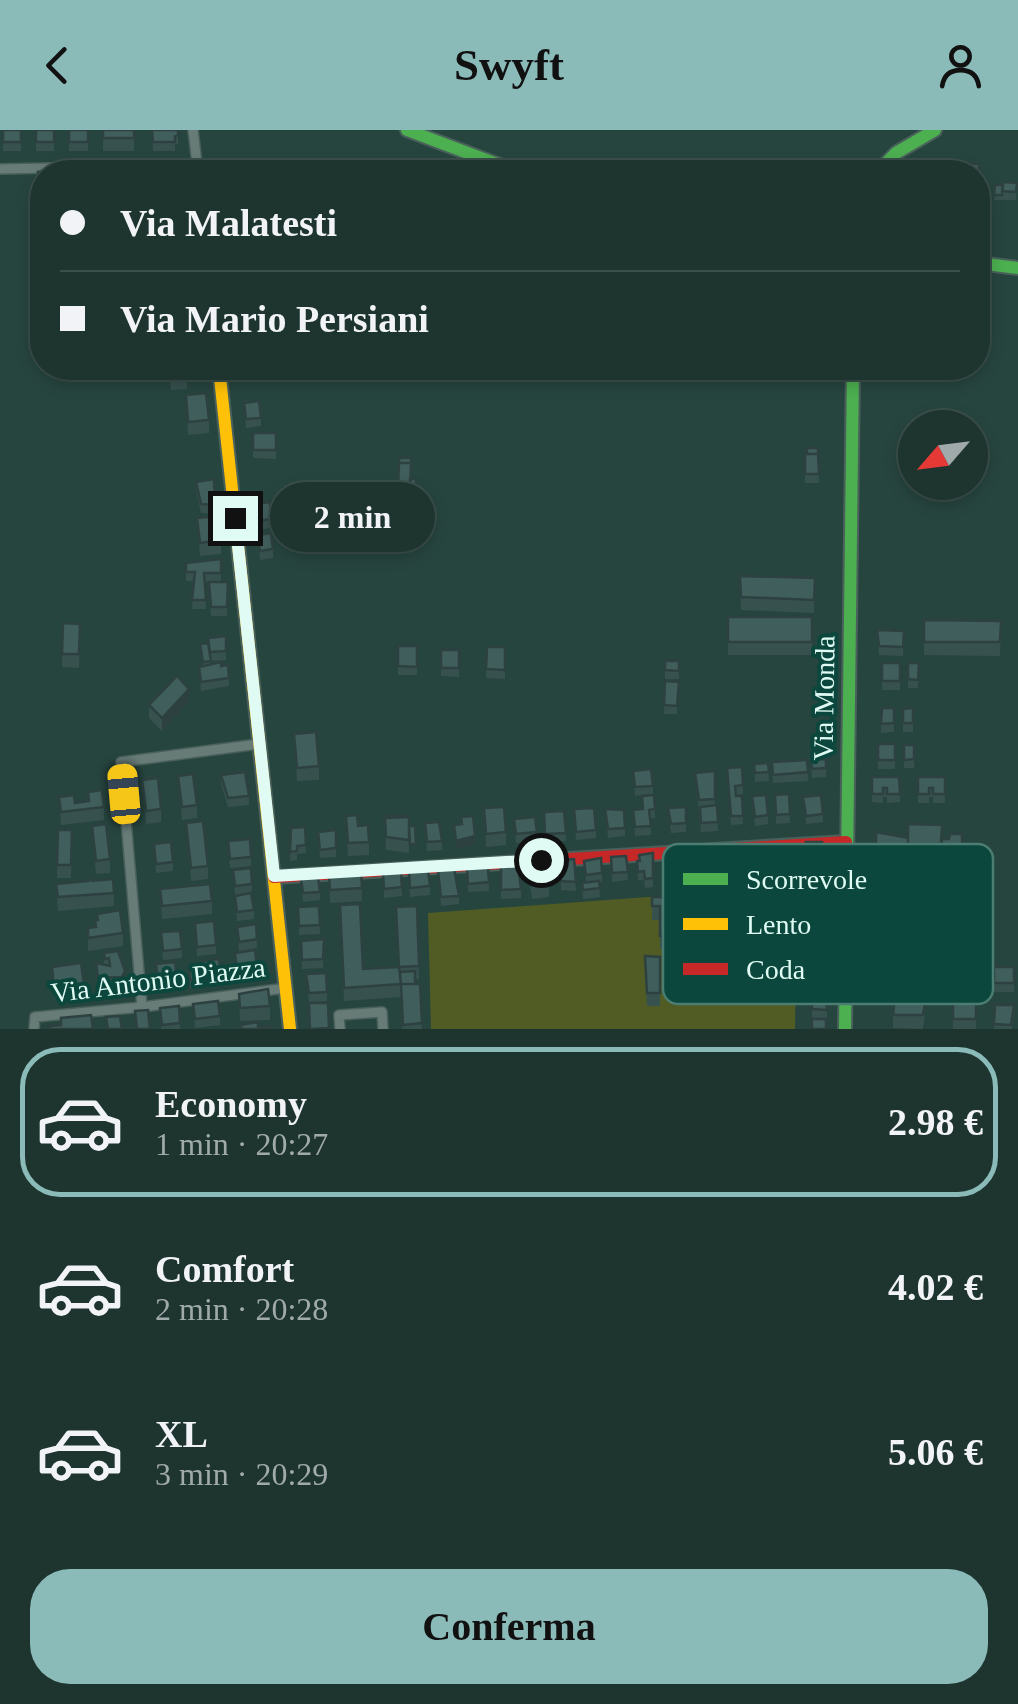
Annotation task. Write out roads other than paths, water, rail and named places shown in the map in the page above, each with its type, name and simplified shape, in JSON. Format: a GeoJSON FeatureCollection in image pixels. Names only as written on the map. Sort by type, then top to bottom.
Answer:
{"type":"FeatureCollection","features":[{"type":"Feature","properties":{"kind":"main road"},"geometry":{"type":"LineString","coordinates":[[406,130],[486,160]]}},
{"type":"Feature","properties":{"kind":"main road"},"geometry":{"type":"LineString","coordinates":[[889,160],[935,130]]}},
{"type":"Feature","properties":{"kind":"main road"},"geometry":{"type":"LineString","coordinates":[[990,264],[1018,268]]}},
{"type":"Feature","properties":{"kind":"main road"},"geometry":{"type":"LineString","coordinates":[[220,380],[290,1029]]}},
{"type":"Feature","properties":{"kind":"main road","name":"Via Monda"},"geometry":{"type":"LineString","coordinates":[[846,842],[853,380]]}},
{"type":"Feature","properties":{"kind":"main road"},"geometry":{"type":"LineString","coordinates":[[812,844],[846,842]]}},
{"type":"Feature","properties":{"kind":"main road"},"geometry":{"type":"LineString","coordinates":[[274,876],[663,853]]}},
{"type":"Feature","properties":{"kind":"street"},"geometry":{"type":"LineString","coordinates":[[193,130],[196,160]]}},
{"type":"Feature","properties":{"kind":"street"},"geometry":{"type":"LineString","coordinates":[[0,169],[30,169]]}},
{"type":"Feature","properties":{"kind":"street"},"geometry":{"type":"LineString","coordinates":[[142,1007],[120,762],[259,744]]}},
{"type":"Feature","properties":{"kind":"street","name":"Via Antonio Piazza"},"geometry":{"type":"LineString","coordinates":[[34,1029],[35,1016],[286,988]]}},
{"type":"Feature","properties":{"kind":"street"},"geometry":{"type":"LineString","coordinates":[[340,1029],[339,1015],[382,1012],[382,1029]]}}]}
